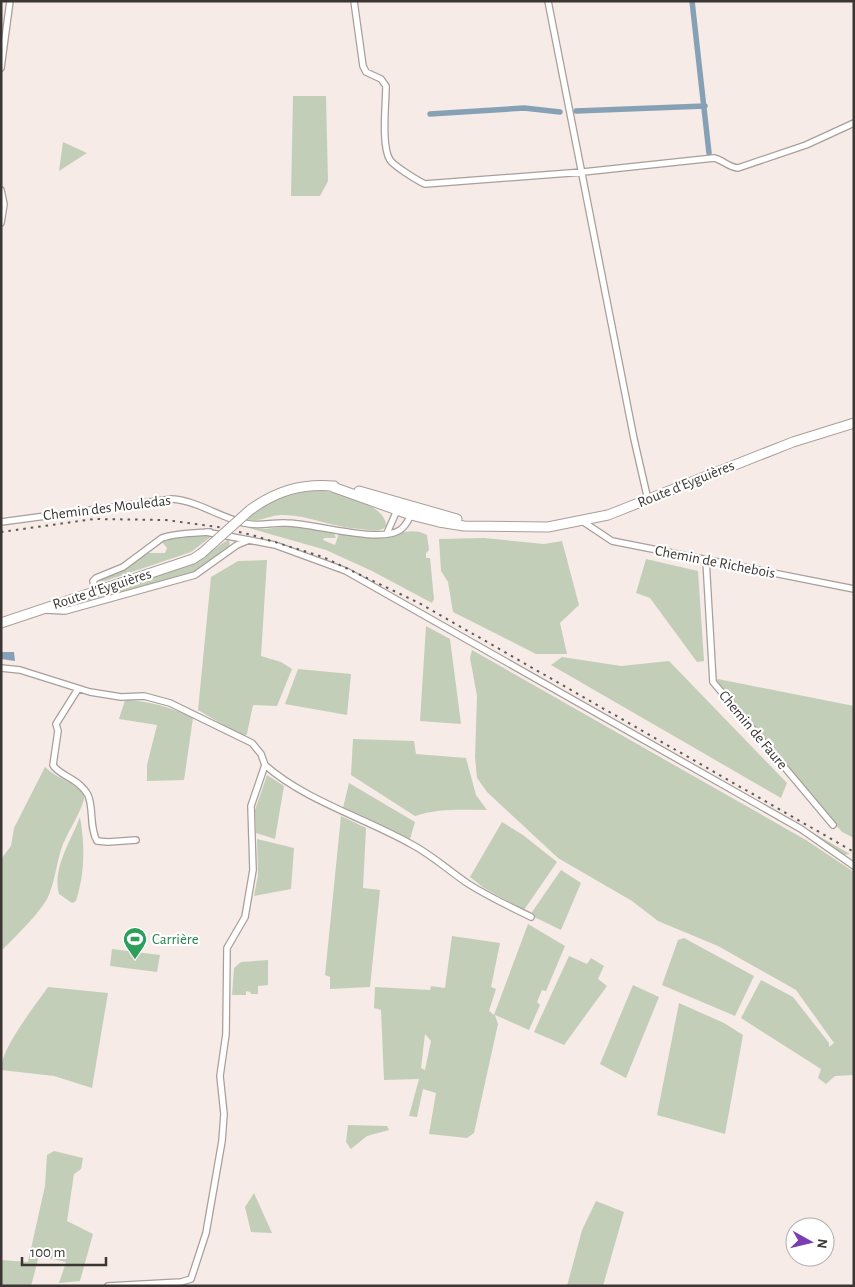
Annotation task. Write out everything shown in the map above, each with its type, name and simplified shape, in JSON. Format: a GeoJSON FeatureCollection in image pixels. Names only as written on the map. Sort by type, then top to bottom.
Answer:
{"type":"FeatureCollection","features":[{"type":"Feature","properties":{"kind":"main road","name":"Route d'Eyguières"},"geometry":{"type":"LineString","coordinates":[[1,623],[193,559],[250,510],[279,492],[313,485],[346,487],[402,510],[464,526],[548,527],[582,521],[648,500],[785,445],[854,423]]}},
{"type":"Feature","properties":{"kind":"main road","name":"Route d'Eyguières"},"geometry":{"type":"LineString","coordinates":[[402,510],[514,528]]}},
{"type":"Feature","properties":{"kind":"street"},"geometry":{"type":"LineString","coordinates":[[1,68],[10,1]]}},
{"type":"Feature","properties":{"kind":"street"},"geometry":{"type":"LineString","coordinates":[[354,1],[366,72],[381,79],[386,86],[384,108],[388,154],[391,162],[414,179],[426,184],[583,172],[714,158],[720,160],[728,167],[738,168],[806,145],[854,123]]}},
{"type":"Feature","properties":{"kind":"street"},"geometry":{"type":"LineString","coordinates":[[548,1],[632,430],[648,500]]}},
{"type":"Feature","properties":{"kind":"street"},"geometry":{"type":"LineString","coordinates":[[1,190],[4,204],[1,223]]}},
{"type":"Feature","properties":{"kind":"street","name":"Chemin des Mouledas"},"geometry":{"type":"LineString","coordinates":[[1,522],[172,499],[186,500],[228,519],[247,524],[258,525],[286,522],[361,534],[394,533],[402,529],[402,510]]}},
{"type":"Feature","properties":{"kind":"street"},"geometry":{"type":"LineString","coordinates":[[387,533],[402,510]]}},
{"type":"Feature","properties":{"kind":"street","name":"Chemin de Richebois"},"geometry":{"type":"LineString","coordinates":[[582,521],[612,541],[854,589]]}},
{"type":"Feature","properties":{"kind":"street"},"geometry":{"type":"LineString","coordinates":[[95,592],[93,581],[96,578],[123,567],[162,538],[206,532],[222,532],[322,561],[368,583],[792,824],[854,866]]}},
{"type":"Feature","properties":{"kind":"street"},"geometry":{"type":"LineString","coordinates":[[39,610],[65,611],[195,574],[237,545],[250,540]]}},
{"type":"Feature","properties":{"kind":"street","name":"Chemin de Faure"},"geometry":{"type":"LineString","coordinates":[[706,560],[713,682],[833,825]]}},
{"type":"Feature","properties":{"kind":"street"},"geometry":{"type":"LineString","coordinates":[[1,668],[20,670],[78,689],[121,697],[144,696],[170,703],[202,716],[252,743],[261,754],[265,764],[276,774],[329,804],[387,830],[425,851],[481,892],[531,917]]}},
{"type":"Feature","properties":{"kind":"street"},"geometry":{"type":"LineString","coordinates":[[78,689],[56,724],[58,731],[53,766],[59,772],[76,780],[88,795],[97,841],[136,840]]}},
{"type":"Feature","properties":{"kind":"street"},"geometry":{"type":"LineString","coordinates":[[108,1286],[181,1282],[191,1279],[206,1233],[217,1178],[223,1124],[220,1076],[226,1034],[227,948],[244,917],[253,870],[251,806],[265,764]]}},
{"type":"Feature","properties":{"kind":"green space"},"geometry":{"type":"Polygon","coordinates":[[[293,96],[326,96],[328,181],[320,196],[291,196],[293,96]]]}},
{"type":"Feature","properties":{"kind":"green space"},"geometry":{"type":"Polygon","coordinates":[[[63,142],[87,153],[59,171],[63,142]]]}},
{"type":"Feature","properties":{"kind":"green space"},"geometry":{"type":"Polygon","coordinates":[[[317,490],[347,496],[369,505],[384,518],[386,526],[381,530],[351,528],[290,515],[280,515],[259,520],[246,519],[254,512],[279,498],[317,490]]]}},
{"type":"Feature","properties":{"kind":"green space"},"geometry":{"type":"Polygon","coordinates":[[[297,525],[334,533],[336,538],[324,538],[323,540],[335,545],[339,533],[374,538],[414,531],[427,535],[429,550],[426,553],[426,558],[430,558],[434,599],[432,603],[372,571],[326,550],[245,527],[265,529],[297,525]]]}},
{"type":"Feature","properties":{"kind":"green space"},"geometry":{"type":"Polygon","coordinates":[[[201,535],[212,536],[191,552],[99,583],[101,578],[125,569],[148,553],[165,553],[167,548],[162,542],[164,540],[201,535]]]}},
{"type":"Feature","properties":{"kind":"green space"},"geometry":{"type":"Polygon","coordinates":[[[484,538],[544,544],[562,541],[579,605],[560,623],[567,654],[536,654],[453,612],[448,582],[441,571],[439,539],[484,538]]]}},
{"type":"Feature","properties":{"kind":"green space"},"geometry":{"type":"Polygon","coordinates":[[[229,539],[230,547],[204,568],[193,573],[62,607],[207,554],[229,539]]]}},
{"type":"Feature","properties":{"kind":"green space"},"geometry":{"type":"Polygon","coordinates":[[[646,559],[698,571],[704,661],[697,662],[650,598],[636,593],[646,559]]]}},
{"type":"Feature","properties":{"kind":"green space"},"geometry":{"type":"Polygon","coordinates":[[[267,560],[261,656],[281,662],[292,669],[277,706],[253,705],[247,734],[244,737],[198,710],[211,577],[238,561],[267,560]]]}},
{"type":"Feature","properties":{"kind":"green space"},"geometry":{"type":"Polygon","coordinates":[[[426,626],[450,639],[461,724],[420,721],[426,626]]]}},
{"type":"Feature","properties":{"kind":"green space"},"geometry":{"type":"Polygon","coordinates":[[[472,650],[806,840],[854,872],[854,1075],[835,1076],[826,1084],[818,1078],[821,1069],[741,1018],[761,980],[793,997],[829,1043],[829,1047],[834,1043],[796,990],[718,946],[658,921],[632,901],[558,858],[487,792],[477,778],[475,757],[477,696],[470,658],[472,650]]]}},
{"type":"Feature","properties":{"kind":"green space"},"geometry":{"type":"Polygon","coordinates":[[[562,657],[621,666],[669,661],[787,783],[781,798],[551,665],[562,657]]]}},
{"type":"Feature","properties":{"kind":"green space"},"geometry":{"type":"Polygon","coordinates":[[[298,669],[351,674],[347,715],[285,704],[298,669]]]}},
{"type":"Feature","properties":{"kind":"green space"},"geometry":{"type":"Polygon","coordinates":[[[718,679],[854,706],[854,838],[842,832],[716,681],[718,679]]]}},
{"type":"Feature","properties":{"kind":"green space"},"geometry":{"type":"Polygon","coordinates":[[[125,700],[160,705],[193,718],[184,780],[147,781],[147,765],[157,725],[119,719],[125,700]]]}},
{"type":"Feature","properties":{"kind":"green space"},"geometry":{"type":"Polygon","coordinates":[[[353,739],[414,741],[416,754],[466,758],[476,795],[487,810],[442,811],[415,816],[351,775],[353,739]]]}},
{"type":"Feature","properties":{"kind":"green space"},"geometry":{"type":"Polygon","coordinates":[[[45,767],[75,786],[85,795],[79,813],[63,844],[47,899],[28,923],[1,951],[1,859],[11,846],[14,828],[45,767]]]}},
{"type":"Feature","properties":{"kind":"green space"},"geometry":{"type":"Polygon","coordinates":[[[267,775],[284,786],[275,839],[256,833],[255,810],[267,775]]]}},
{"type":"Feature","properties":{"kind":"green space"},"geometry":{"type":"Polygon","coordinates":[[[349,783],[415,822],[410,839],[343,808],[349,783]]]}},
{"type":"Feature","properties":{"kind":"green space"},"geometry":{"type":"Polygon","coordinates":[[[341,816],[366,828],[363,888],[380,890],[370,987],[330,989],[330,977],[325,975],[341,816]]]}},
{"type":"Feature","properties":{"kind":"green space"},"geometry":{"type":"Polygon","coordinates":[[[80,817],[83,838],[83,869],[76,901],[72,903],[59,894],[58,874],[80,817]]]}},
{"type":"Feature","properties":{"kind":"green space"},"geometry":{"type":"Polygon","coordinates":[[[502,822],[523,835],[557,862],[524,910],[484,888],[470,877],[502,822]]]}},
{"type":"Feature","properties":{"kind":"green space"},"geometry":{"type":"Polygon","coordinates":[[[810,831],[850,854],[842,855],[810,831]]]}},
{"type":"Feature","properties":{"kind":"green space"},"geometry":{"type":"Polygon","coordinates":[[[257,839],[294,848],[291,889],[254,896],[258,875],[257,839]]]}},
{"type":"Feature","properties":{"kind":"green space"},"geometry":{"type":"Polygon","coordinates":[[[561,870],[581,883],[561,930],[530,915],[561,870]]]}},
{"type":"Feature","properties":{"kind":"green space"},"geometry":{"type":"Polygon","coordinates":[[[528,924],[565,946],[546,991],[542,990],[537,1002],[540,1005],[529,1030],[495,1015],[498,1024],[474,1133],[467,1138],[429,1134],[436,1093],[423,1089],[417,1117],[409,1116],[419,1079],[384,1080],[381,1010],[374,1008],[375,987],[430,990],[431,986],[445,988],[452,936],[500,943],[491,987],[496,989],[489,1011],[494,1015],[528,924]],[[425,1034],[421,1068],[425,1070],[431,1041],[425,1034]]]}},
{"type":"Feature","properties":{"kind":"green space"},"geometry":{"type":"Polygon","coordinates":[[[684,938],[754,976],[735,1016],[662,985],[678,940],[684,938]]]}},
{"type":"Feature","properties":{"kind":"green space","name":"Carrière"},"geometry":{"type":"Polygon","coordinates":[[[112,949],[160,955],[157,972],[110,966],[112,949]]]}},
{"type":"Feature","properties":{"kind":"green space"},"geometry":{"type":"Polygon","coordinates":[[[569,956],[587,964],[591,958],[604,966],[598,979],[607,986],[564,1045],[534,1032],[569,956]]]}},
{"type":"Feature","properties":{"kind":"green space"},"geometry":{"type":"Polygon","coordinates":[[[268,960],[268,985],[258,986],[258,994],[251,994],[246,991],[246,995],[232,995],[234,968],[241,962],[268,960]]]}},
{"type":"Feature","properties":{"kind":"green space"},"geometry":{"type":"Polygon","coordinates":[[[633,985],[659,997],[626,1078],[600,1064],[633,985]]]}},
{"type":"Feature","properties":{"kind":"green space"},"geometry":{"type":"Polygon","coordinates":[[[48,987],[108,993],[92,1088],[54,1076],[1,1070],[2,1061],[12,1039],[48,987]]]}},
{"type":"Feature","properties":{"kind":"green space"},"geometry":{"type":"Polygon","coordinates":[[[679,1003],[724,1023],[743,1035],[725,1134],[657,1115],[679,1003]]]}},
{"type":"Feature","properties":{"kind":"green space"},"geometry":{"type":"Polygon","coordinates":[[[348,1125],[387,1126],[389,1130],[367,1136],[351,1149],[346,1142],[348,1125]]]}},
{"type":"Feature","properties":{"kind":"green space"},"geometry":{"type":"Polygon","coordinates":[[[54,1151],[83,1158],[81,1169],[74,1174],[67,1221],[93,1234],[80,1281],[59,1283],[66,1262],[39,1256],[31,1286],[1,1286],[1,1260],[28,1262],[45,1186],[47,1155],[54,1151]]]}},
{"type":"Feature","properties":{"kind":"green space"},"geometry":{"type":"Polygon","coordinates":[[[254,1193],[272,1233],[251,1232],[245,1207],[254,1193]]]}},
{"type":"Feature","properties":{"kind":"green space"},"geometry":{"type":"Polygon","coordinates":[[[596,1201],[624,1212],[603,1286],[567,1286],[582,1230],[596,1201]]]}},
{"type":"Feature","properties":{"kind":"water"},"geometry":{"type":"Polygon","coordinates":[[[1,652],[14,652],[15,661],[1,659],[1,652]]]}},
{"type":"Feature","properties":{"kind":"waterway"},"geometry":{"type":"LineString","coordinates":[[692,1],[709,153]]}},
{"type":"Feature","properties":{"kind":"waterway"},"geometry":{"type":"LineString","coordinates":[[576,111],[705,106]]}},
{"type":"Feature","properties":{"kind":"waterway"},"geometry":{"type":"LineString","coordinates":[[430,114],[524,108],[560,112]]}},
{"type":"Feature","properties":{"kind":"railway"},"geometry":{"type":"LineString","coordinates":[[1,532],[94,519],[166,520],[218,527],[252,535],[323,557],[419,603],[854,852]]}},
{"type":"Feature","properties":{"kind":"place","name":"Carrière"},"geometry":{"type":"Point","coordinates":[135,960]}}]}
